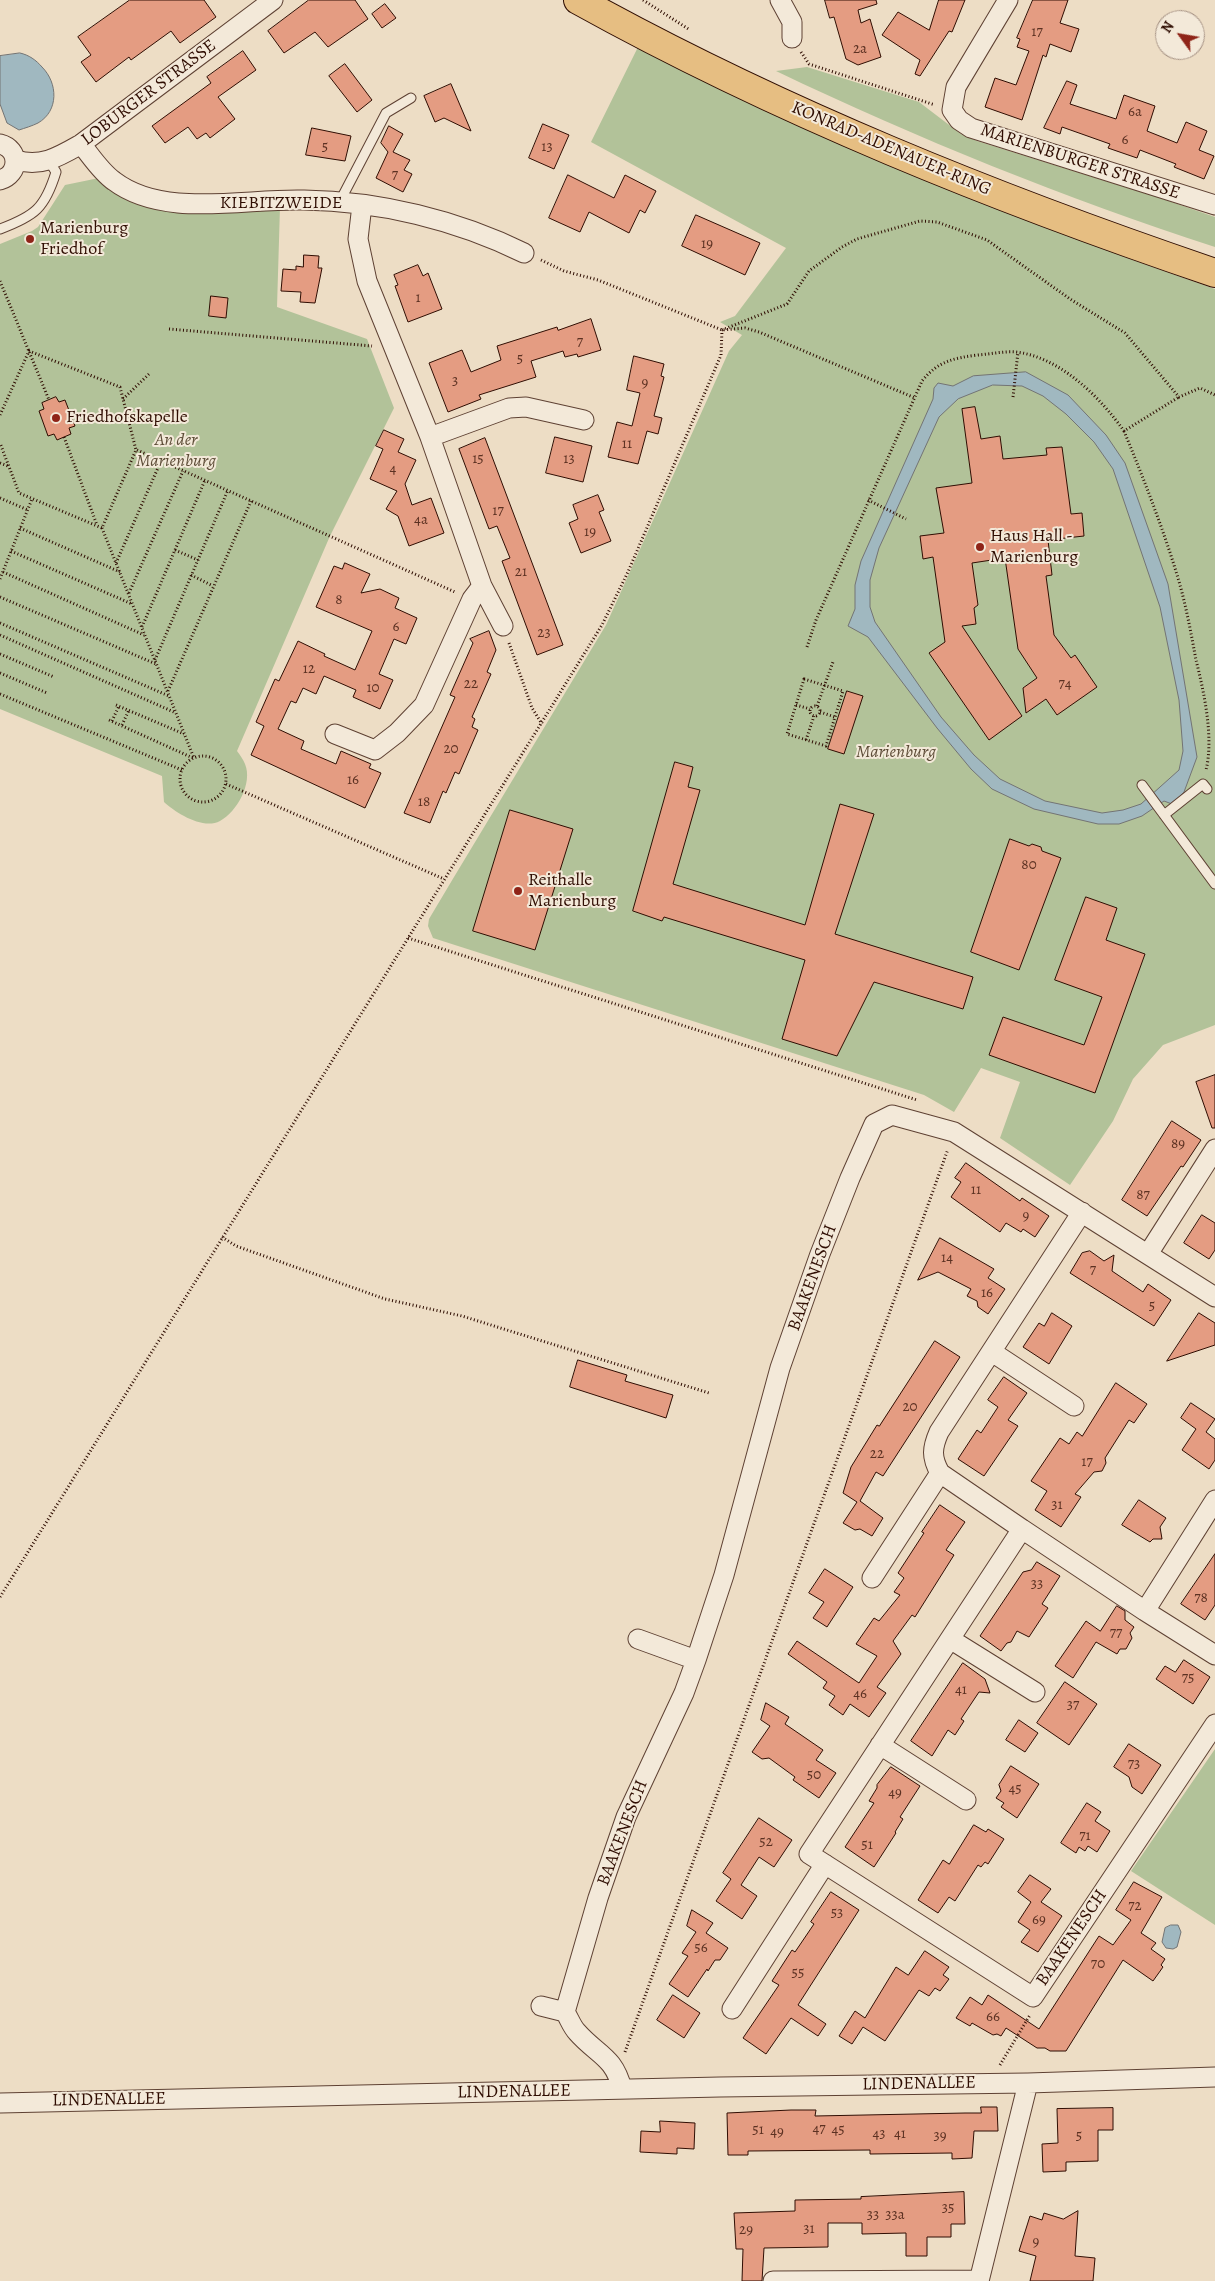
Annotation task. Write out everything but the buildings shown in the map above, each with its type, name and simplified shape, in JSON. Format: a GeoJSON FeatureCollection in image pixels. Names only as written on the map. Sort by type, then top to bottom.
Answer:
{"type":"FeatureCollection","features":[{"type":"Feature","properties":{"kind":"main road","name":"KONRAD-ADENAUER-RING"},"geometry":{"type":"LineString","coordinates":[[578,0],[678,54],[834,126],[992,191],[1138,247],[1215,273]]}},
{"type":"Feature","properties":{"kind":"street","name":"LOBURGER STRASSE"},"geometry":{"type":"LineString","coordinates":[[16,160],[35,164],[49,161],[81,144],[273,0]]}},
{"type":"Feature","properties":{"kind":"street"},"geometry":{"type":"LineString","coordinates":[[780,0],[792,22],[792,38]]}},
{"type":"Feature","properties":{"kind":"street"},"geometry":{"type":"LineString","coordinates":[[952,110],[956,87],[1008,0]]}},
{"type":"Feature","properties":{"kind":"street","name":"MARIENBURGER STRASSE"},"geometry":{"type":"LineString","coordinates":[[952,110],[959,120],[971,128],[1215,205]]}},
{"type":"Feature","properties":{"kind":"street"},"geometry":{"type":"LineString","coordinates":[[0,144],[11,149],[16,160],[13,171],[0,180]]}},
{"type":"Feature","properties":{"kind":"street","name":"KIEBITZWEIDE"},"geometry":{"type":"LineString","coordinates":[[81,144],[114,181],[144,196],[158,200],[198,204],[304,200],[362,205],[412,213],[494,238],[524,252]]}},
{"type":"Feature","properties":{"kind":"street"},"geometry":{"type":"LineString","coordinates":[[362,205],[358,239],[367,281],[430,437],[477,593],[503,626]]}},
{"type":"Feature","properties":{"kind":"street"},"geometry":{"type":"LineString","coordinates":[[430,437],[509,408],[526,407],[584,420]]}},
{"type":"Feature","properties":{"kind":"street"},"geometry":{"type":"LineString","coordinates":[[335,734],[375,750],[397,733],[424,705],[477,593]]}},
{"type":"Feature","properties":{"kind":"street","name":"BAAKENESCH"},"geometry":{"type":"LineString","coordinates":[[565,2012],[598,1898],[626,1817],[684,1693],[696,1660],[724,1575],[780,1368],[824,1246],[874,1124],[892,1115],[954,1132],[1215,1297]]}},
{"type":"Feature","properties":{"kind":"street"},"geometry":{"type":"LineString","coordinates":[[1148,1254],[1215,1149]]}},
{"type":"Feature","properties":{"kind":"street"},"geometry":{"type":"LineString","coordinates":[[1082,1212],[939,1432],[934,1445],[933,1460],[940,1473],[1145,1611],[1215,1655]]}},
{"type":"Feature","properties":{"kind":"street"},"geometry":{"type":"LineString","coordinates":[[992,1352],[1074,1406]]}},
{"type":"Feature","properties":{"kind":"street"},"geometry":{"type":"LineString","coordinates":[[872,1578],[940,1473]]}},
{"type":"Feature","properties":{"kind":"street"},"geometry":{"type":"LineString","coordinates":[[1145,1611],[1215,1500]]}},
{"type":"Feature","properties":{"kind":"street","name":"BAAKENESCH"},"geometry":{"type":"LineString","coordinates":[[1022,1529],[809,1854],[1033,1997],[1215,1724]]}},
{"type":"Feature","properties":{"kind":"street"},"geometry":{"type":"LineString","coordinates":[[638,1639],[696,1660]]}},
{"type":"Feature","properties":{"kind":"street"},"geometry":{"type":"LineString","coordinates":[[950,1639],[1035,1692]]}},
{"type":"Feature","properties":{"kind":"street"},"geometry":{"type":"LineString","coordinates":[[880,1745],[966,1800]]}},
{"type":"Feature","properties":{"kind":"street"},"geometry":{"type":"LineString","coordinates":[[732,2009],[826,1864]]}},
{"type":"Feature","properties":{"kind":"street"},"geometry":{"type":"LineString","coordinates":[[541,2006],[565,2012],[576,2032],[599,2051],[620,2081]]}},
{"type":"Feature","properties":{"kind":"street","name":"LINDENALLEE"},"geometry":{"type":"LineString","coordinates":[[0,2103],[620,2081],[1028,2083],[1215,2077]]}},
{"type":"Feature","properties":{"kind":"street"},"geometry":{"type":"LineString","coordinates":[[774,2281],[979,2281],[1028,2083]]}},
{"type":"Feature","properties":{"kind":"lane"},"geometry":{"type":"LineString","coordinates":[[339,203],[386,112],[411,98]]}},
{"type":"Feature","properties":{"kind":"lane"},"geometry":{"type":"LineString","coordinates":[[0,229],[20,222],[39,208],[50,192],[56,172],[49,161]]}},
{"type":"Feature","properties":{"kind":"lane"},"geometry":{"type":"LineString","coordinates":[[1142,785],[1215,884]]}},
{"type":"Feature","properties":{"kind":"lane"},"geometry":{"type":"LineString","coordinates":[[1161,811],[1205,786]]}},
{"type":"Feature","properties":{"kind":"path"},"geometry":{"type":"LineString","coordinates":[[792,38],[809,64],[952,110]]}},
{"type":"Feature","properties":{"kind":"path"},"geometry":{"type":"LineString","coordinates":[[722,330],[750,317],[787,304],[809,271],[850,243],[920,221],[937,222],[987,240],[1070,298],[1125,333],[1179,397]]}},
{"type":"Feature","properties":{"kind":"path"},"geometry":{"type":"LineString","coordinates":[[524,252],[564,271],[598,280],[722,330],[744,328],[759,332],[914,398]]}},
{"type":"Feature","properties":{"kind":"path"},"geometry":{"type":"LineString","coordinates":[[0,281],[49,400]]}},
{"type":"Feature","properties":{"kind":"path"},"geometry":{"type":"LineString","coordinates":[[169,329],[393,347]]}},
{"type":"Feature","properties":{"kind":"path"},"geometry":{"type":"LineString","coordinates":[[0,1597],[444,879],[542,724],[602,624],[628,572],[721,356],[722,330]]}},
{"type":"Feature","properties":{"kind":"path"},"geometry":{"type":"LineString","coordinates":[[28,351],[120,387],[136,450],[102,528]]}},
{"type":"Feature","properties":{"kind":"path"},"geometry":{"type":"LineString","coordinates":[[0,415],[28,351]]}},
{"type":"Feature","properties":{"kind":"path"},"geometry":{"type":"LineString","coordinates":[[1013,397],[1018,352]]}},
{"type":"Feature","properties":{"kind":"path"},"geometry":{"type":"LineString","coordinates":[[807,647],[816,620],[868,500],[922,381],[933,367],[962,357],[1018,352],[1039,358],[1067,373],[1090,390],[1108,408],[1124,431],[1154,505],[1179,580],[1203,690],[1208,736],[1205,786]]}},
{"type":"Feature","properties":{"kind":"path"},"geometry":{"type":"LineString","coordinates":[[124,399],[149,374]]}},
{"type":"Feature","properties":{"kind":"path"},"geometry":{"type":"LineString","coordinates":[[1124,431],[1179,397],[1200,388],[1215,394]]}},
{"type":"Feature","properties":{"kind":"path"},"geometry":{"type":"LineString","coordinates":[[64,437],[97,525]]}},
{"type":"Feature","properties":{"kind":"path"},"geometry":{"type":"LineString","coordinates":[[0,444],[19,493],[102,528],[194,758]]}},
{"type":"Feature","properties":{"kind":"path"},"geometry":{"type":"LineString","coordinates":[[136,450],[251,501],[477,593]]}},
{"type":"Feature","properties":{"kind":"path"},"geometry":{"type":"LineString","coordinates":[[116,563],[161,461]]}},
{"type":"Feature","properties":{"kind":"path"},"geometry":{"type":"LineString","coordinates":[[0,463],[9,466]]}},
{"type":"Feature","properties":{"kind":"path"},"geometry":{"type":"LineString","coordinates":[[128,593],[183,471]]}},
{"type":"Feature","properties":{"kind":"path"},"geometry":{"type":"LineString","coordinates":[[142,627],[204,480]]}},
{"type":"Feature","properties":{"kind":"path"},"geometry":{"type":"LineString","coordinates":[[156,662],[228,490]]}},
{"type":"Feature","properties":{"kind":"path"},"geometry":{"type":"LineString","coordinates":[[0,498],[28,510]]}},
{"type":"Feature","properties":{"kind":"path"},"geometry":{"type":"LineString","coordinates":[[0,579],[32,498]]}},
{"type":"Feature","properties":{"kind":"path"},"geometry":{"type":"LineString","coordinates":[[868,500],[906,519]]}},
{"type":"Feature","properties":{"kind":"path"},"geometry":{"type":"LineString","coordinates":[[167,691],[251,501]]}},
{"type":"Feature","properties":{"kind":"path"},"geometry":{"type":"LineString","coordinates":[[20,528],[120,572]]}},
{"type":"Feature","properties":{"kind":"path"},"geometry":{"type":"LineString","coordinates":[[175,550],[198,560]]}},
{"type":"Feature","properties":{"kind":"path"},"geometry":{"type":"LineString","coordinates":[[11,551],[132,604]]}},
{"type":"Feature","properties":{"kind":"path"},"geometry":{"type":"LineString","coordinates":[[3,572],[145,635]]}},
{"type":"Feature","properties":{"kind":"path"},"geometry":{"type":"LineString","coordinates":[[191,576],[214,586]]}},
{"type":"Feature","properties":{"kind":"path"},"geometry":{"type":"LineString","coordinates":[[0,597],[156,662]]}},
{"type":"Feature","properties":{"kind":"path"},"geometry":{"type":"LineString","coordinates":[[0,622],[169,696]]}},
{"type":"Feature","properties":{"kind":"path"},"geometry":{"type":"LineString","coordinates":[[503,626],[532,708],[542,724]]}},
{"type":"Feature","properties":{"kind":"path"},"geometry":{"type":"LineString","coordinates":[[0,636],[176,712]]}},
{"type":"Feature","properties":{"kind":"path"},"geometry":{"type":"LineString","coordinates":[[0,654],[54,678]]}},
{"type":"Feature","properties":{"kind":"path"},"geometry":{"type":"LineString","coordinates":[[833,662],[817,706],[820,712],[835,717]]}},
{"type":"Feature","properties":{"kind":"path"},"geometry":{"type":"LineString","coordinates":[[0,673],[47,693]]}},
{"type":"Feature","properties":{"kind":"path"},"geometry":{"type":"LineString","coordinates":[[804,679],[824,685],[843,691],[826,746],[787,734],[804,679]]}},
{"type":"Feature","properties":{"kind":"path"},"geometry":{"type":"LineString","coordinates":[[0,694],[182,770]]}},
{"type":"Feature","properties":{"kind":"path"},"geometry":{"type":"LineString","coordinates":[[184,734],[117,705],[111,720],[194,758]]}},
{"type":"Feature","properties":{"kind":"path"},"geometry":{"type":"LineString","coordinates":[[796,705],[810,709],[817,706]]}},
{"type":"Feature","properties":{"kind":"path"},"geometry":{"type":"LineString","coordinates":[[810,709],[814,716]]}},
{"type":"Feature","properties":{"kind":"path"},"geometry":{"type":"LineString","coordinates":[[122,725],[129,710]]}},
{"type":"Feature","properties":{"kind":"path"},"geometry":{"type":"LineString","coordinates":[[806,740],[814,716],[820,712]]}},
{"type":"Feature","properties":{"kind":"path"},"geometry":{"type":"LineString","coordinates":[[208,756],[221,763],[225,770],[226,784],[218,798],[204,803],[196,802],[184,792],[180,778],[182,770],[188,761],[194,758],[208,756]]}},
{"type":"Feature","properties":{"kind":"path"},"geometry":{"type":"LineString","coordinates":[[226,784],[444,879]]}},
{"type":"Feature","properties":{"kind":"path"},"geometry":{"type":"LineString","coordinates":[[408,938],[920,1101]]}},
{"type":"Feature","properties":{"kind":"path"},"geometry":{"type":"LineString","coordinates":[[620,2081],[954,1132]]}},
{"type":"Feature","properties":{"kind":"path"},"geometry":{"type":"LineString","coordinates":[[222,1237],[236,1246],[385,1299],[462,1316],[709,1393]]}},
{"type":"Feature","properties":{"kind":"path"},"geometry":{"type":"LineString","coordinates":[[991,2083],[1032,2013],[1033,1997]]}},
{"type":"Feature","properties":{"kind":"green space","name":"Marienburg"},"geometry":{"type":"Polygon","coordinates":[[[639,45],[978,199],[1130,259],[1215,289],[1215,1025],[1163,1045],[1133,1079],[1113,1121],[1070,1185],[1000,1138],[1020,1082],[981,1068],[954,1112],[924,1095],[433,938],[428,926],[429,919],[606,625],[729,351],[742,335],[720,322],[735,316],[786,248],[591,142],[639,45]]]}},
{"type":"Feature","properties":{"kind":"green space"},"geometry":{"type":"Polygon","coordinates":[[[807,67],[919,102],[961,134],[977,141],[1215,217],[1215,247],[1103,208],[992,166],[883,120],[776,71],[807,67]]]}},
{"type":"Feature","properties":{"kind":"green space","name":"An der Marienburg"},"geometry":{"type":"Polygon","coordinates":[[[99,178],[123,198],[139,205],[157,209],[199,212],[280,207],[277,307],[367,339],[394,408],[330,536],[237,751],[244,762],[247,772],[247,780],[242,796],[226,817],[213,823],[198,822],[190,819],[175,811],[164,802],[162,776],[0,709],[0,244],[38,227],[65,185],[99,178]]]}},
{"type":"Feature","properties":{"kind":"green space"},"geometry":{"type":"Polygon","coordinates":[[[1215,1749],[1215,1925],[1131,1871],[1215,1749]]]}},
{"type":"Feature","properties":{"kind":"water"},"geometry":{"type":"Polygon","coordinates":[[[20,53],[40,64],[51,81],[54,96],[53,104],[45,118],[38,123],[19,130],[7,123],[0,104],[0,56],[20,53]]]}},
{"type":"Feature","properties":{"kind":"water"},"geometry":{"type":"Polygon","coordinates":[[[1026,372],[1068,395],[1106,435],[1125,463],[1168,584],[1197,757],[1184,792],[1172,804],[1164,801],[1142,816],[1119,824],[1098,824],[1034,809],[992,789],[971,769],[937,728],[868,637],[848,626],[855,609],[855,585],[861,561],[933,399],[934,388],[938,383],[953,386],[973,376],[1026,372]],[[993,385],[958,399],[939,417],[879,548],[870,580],[870,607],[875,622],[941,717],[974,755],[1000,779],[1045,801],[1102,813],[1123,810],[1141,804],[1179,770],[1183,751],[1179,700],[1160,607],[1113,469],[1094,442],[1066,414],[1043,396],[1022,386],[993,385]]]}},
{"type":"Feature","properties":{"kind":"water"},"geometry":{"type":"Polygon","coordinates":[[[1171,1925],[1178,1925],[1181,1932],[1177,1947],[1173,1949],[1166,1948],[1162,1942],[1165,1928],[1171,1925]]]}},
{"type":"Feature","properties":{"kind":"place","name":"Marienburg Friedhof"},"geometry":{"type":"Point","coordinates":[30,239]}},
{"type":"Feature","properties":{"kind":"place","name":"Friedhofskapelle"},"geometry":{"type":"Point","coordinates":[56,418]}},
{"type":"Feature","properties":{"kind":"place","name":"Haus Hall - Marienburg"},"geometry":{"type":"Point","coordinates":[980,547]}},
{"type":"Feature","properties":{"kind":"place","name":"Reithalle Marienburg"},"geometry":{"type":"Point","coordinates":[518,891]}}]}
